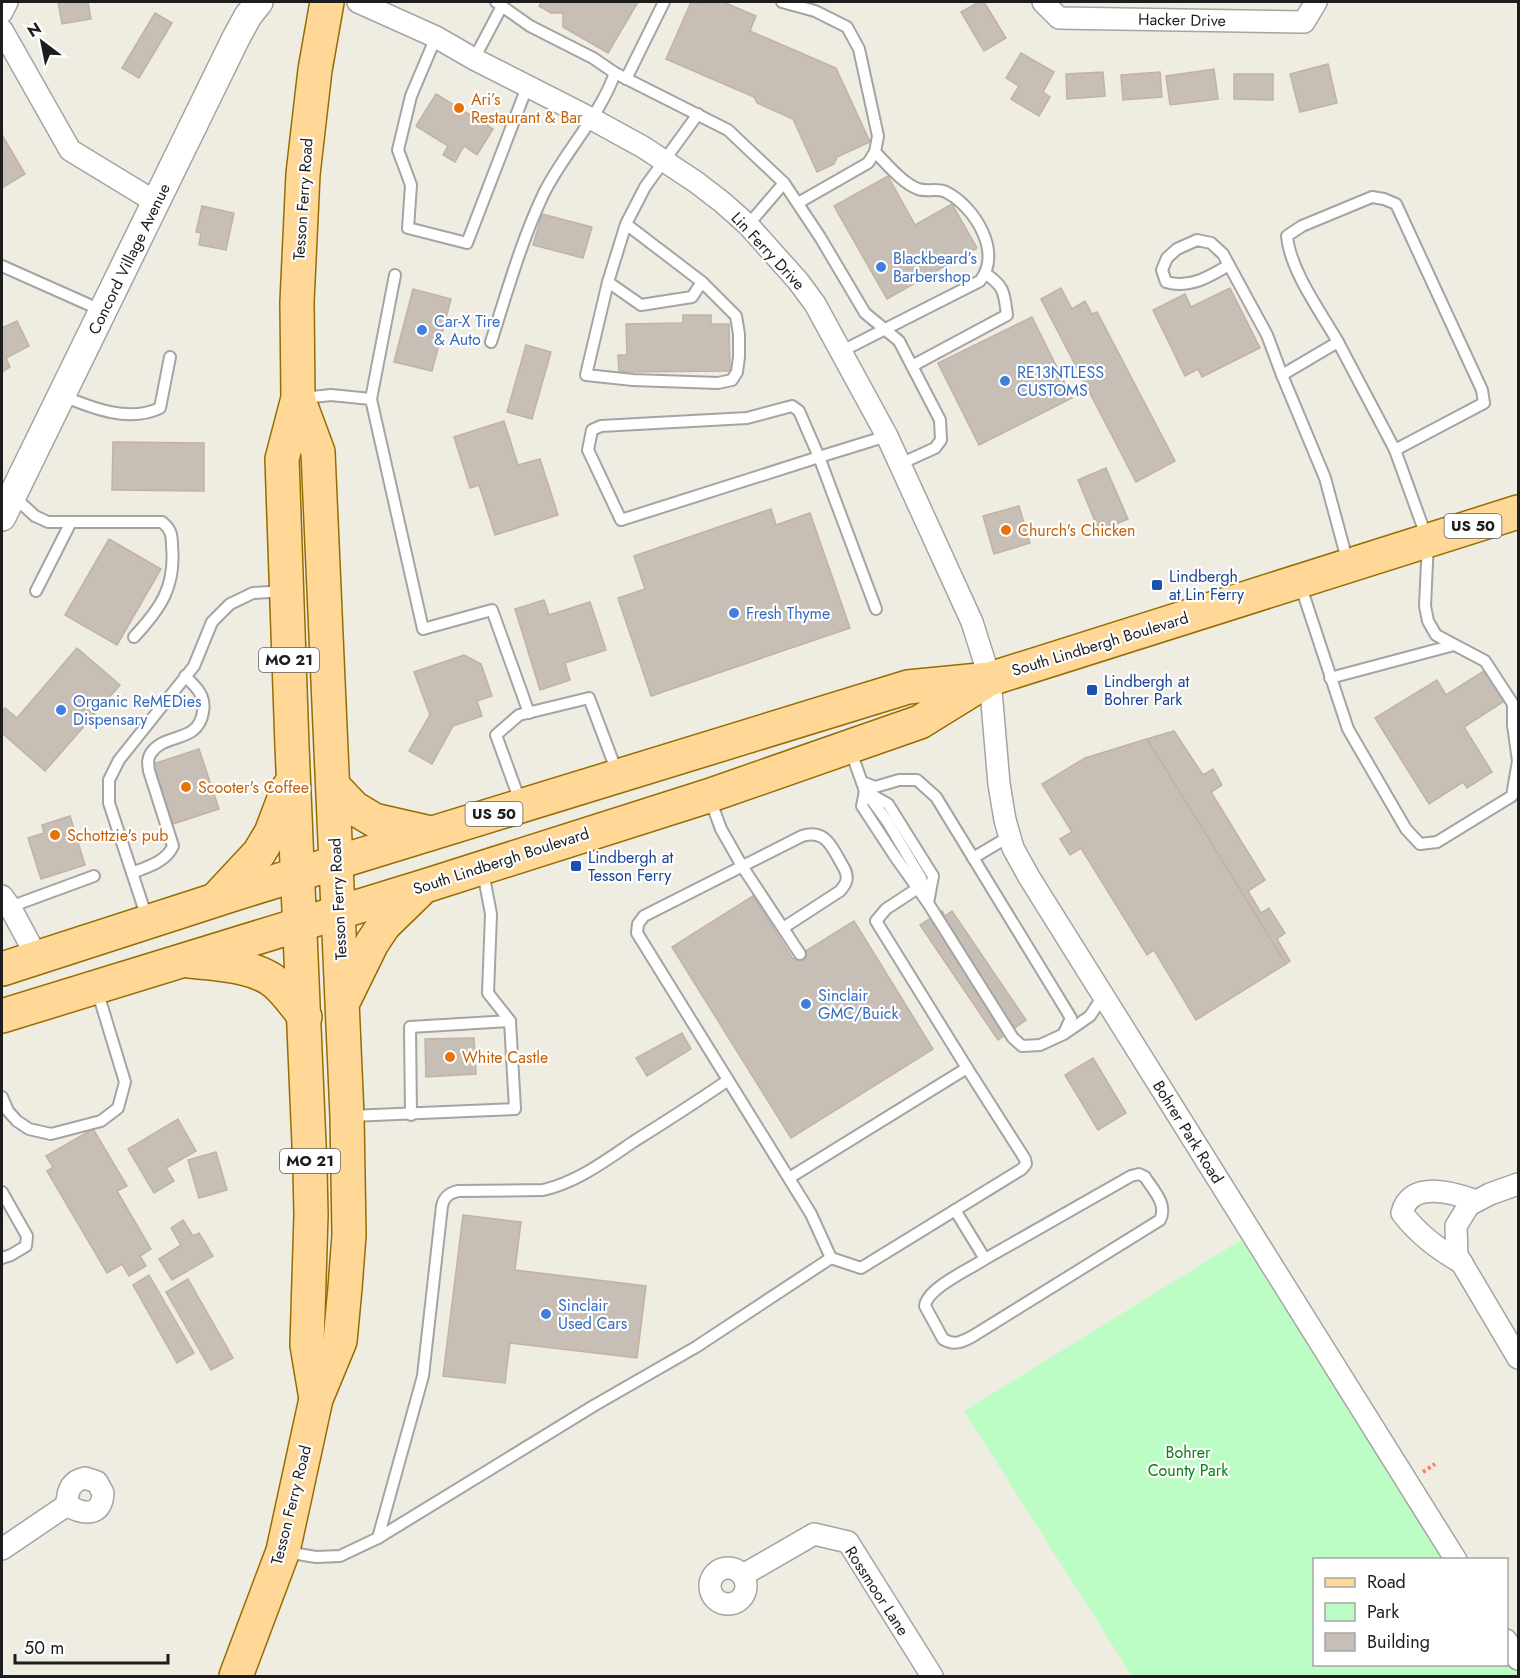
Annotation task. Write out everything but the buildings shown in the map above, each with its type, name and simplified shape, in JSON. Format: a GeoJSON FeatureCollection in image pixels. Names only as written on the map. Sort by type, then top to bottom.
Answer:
{"type":"FeatureCollection","features":[{"type":"Feature","properties":{"kind":"main road","name":"Tesson Ferry Road"},"geometry":{"type":"LineString","coordinates":[[316,1399],[307,1344],[311,1215],[282,459],[298,398],[297,302],[303,174],[315,70],[327,2]]}},
{"type":"Feature","properties":{"kind":"main road","name":"Tesson Ferry Road"},"geometry":{"type":"LineString","coordinates":[[236,1677],[283,1551],[316,1399],[340,1341],[349,1235],[343,1003],[318,452],[298,398]]}},
{"type":"Feature","properties":{"kind":"main road","name":"South Lindbergh Boulevard"},"geometry":{"type":"LineString","coordinates":[[2,969],[297,874],[908,687],[990,679],[1518,512]]}},
{"type":"Feature","properties":{"kind":"main road","name":"South Lindbergh Boulevard"},"geometry":{"type":"LineString","coordinates":[[2,1016],[708,796],[920,722],[990,679]]}},
{"type":"Feature","properties":{"kind":"main road"},"geometry":{"type":"LineString","coordinates":[[215,900],[259,854],[271,833],[293,775]]}},
{"type":"Feature","properties":{"kind":"main road"},"geometry":{"type":"LineString","coordinates":[[333,786],[354,808],[374,820],[432,833]]}},
{"type":"Feature","properties":{"kind":"main road"},"geometry":{"type":"LineString","coordinates":[[343,1003],[372,943],[384,925],[425,886]]}},
{"type":"Feature","properties":{"kind":"main road"},"geometry":{"type":"LineString","coordinates":[[183,960],[234,967],[271,979],[304,1017]]}},
{"type":"Feature","properties":{"kind":"street"},"geometry":{"type":"LineString","coordinates":[[2,12],[7,2]]}},
{"type":"Feature","properties":{"kind":"street","name":"Lin Ferry Drive"},"geometry":{"type":"LineString","coordinates":[[358,2],[436,38],[592,119],[665,161],[696,182],[748,225],[798,281],[815,304],[842,351],[887,436],[972,622],[990,679]]}},
{"type":"Feature","properties":{"kind":"street","name":"Hacker Drive"},"geometry":{"type":"LineString","coordinates":[[1042,2],[1059,18],[1304,22],[1316,2]]}},
{"type":"Feature","properties":{"kind":"street","name":"Concord Village Avenue"},"geometry":{"type":"LineString","coordinates":[[5,501],[62,396],[255,3]]}},
{"type":"Feature","properties":{"kind":"street"},"geometry":{"type":"LineString","coordinates":[[2,30],[70,150],[157,203]]}},
{"type":"Feature","properties":{"kind":"street","name":"Bohrer Park Road"},"geometry":{"type":"LineString","coordinates":[[990,679],[999,784],[1005,820],[1013,848],[1455,1558]]}},
{"type":"Feature","properties":{"kind":"street"},"geometry":{"type":"LineString","coordinates":[[4,904],[37,957]]}},
{"type":"Feature","properties":{"kind":"street"},"geometry":{"type":"LineString","coordinates":[[1518,1185],[1490,1194],[1469,1205],[1456,1226],[1457,1255],[1518,1358]]}},
{"type":"Feature","properties":{"kind":"street"},"geometry":{"type":"LineString","coordinates":[[1462,1263],[1435,1247],[1414,1228],[1402,1213],[1405,1202],[1414,1194],[1428,1191],[1476,1201]]}},
{"type":"Feature","properties":{"kind":"street"},"geometry":{"type":"LineString","coordinates":[[2,1549],[68,1505]]}},
{"type":"Feature","properties":{"kind":"street","name":"Rossmoor Lane"},"geometry":{"type":"LineString","coordinates":[[743,1575],[814,1534],[848,1542],[932,1677]]}},
{"type":"Feature","properties":{"kind":"street"},"geometry":{"type":"LineString","coordinates":[[1508,1643],[1518,1659]]}},
{"type":"Feature","properties":{"kind":"lane"},"geometry":{"type":"LineString","coordinates":[[626,79],[664,2]]}},
{"type":"Feature","properties":{"kind":"lane"},"geometry":{"type":"LineString","coordinates":[[782,2],[815,11],[847,27],[860,49],[878,136],[875,152],[868,163],[798,203]]}},
{"type":"Feature","properties":{"kind":"lane"},"geometry":{"type":"LineString","coordinates":[[474,59],[499,4],[530,26],[593,58],[615,73],[728,130],[784,183],[865,313],[899,341],[940,420],[941,440],[934,448],[900,464]]}},
{"type":"Feature","properties":{"kind":"lane"},"geometry":{"type":"LineString","coordinates":[[436,38],[411,96],[398,150],[411,185],[408,228],[467,243],[527,87]]}},
{"type":"Feature","properties":{"kind":"lane"},"geometry":{"type":"LineString","coordinates":[[491,342],[521,248],[544,193],[608,93],[615,73]]}},
{"type":"Feature","properties":{"kind":"lane"},"geometry":{"type":"LineString","coordinates":[[626,224],[702,282],[736,316],[739,334],[737,372],[732,380],[718,383],[633,380],[586,375],[608,282],[626,224],[645,187],[698,114]]}},
{"type":"Feature","properties":{"kind":"lane"},"geometry":{"type":"LineString","coordinates":[[842,351],[980,281],[986,274],[990,259],[983,230],[961,200],[943,190],[918,189],[903,179],[875,152]]}},
{"type":"Feature","properties":{"kind":"lane"},"geometry":{"type":"LineString","coordinates":[[748,225],[784,183]]}},
{"type":"Feature","properties":{"kind":"lane"},"geometry":{"type":"LineString","coordinates":[[1299,581],[1348,729],[1406,829],[1420,844],[1437,842],[1512,796],[1518,761],[1513,726],[1513,704],[1485,661],[1436,635],[1428,621],[1425,606],[1428,541],[1395,450],[1338,342],[1301,279],[1287,246],[1287,236],[1302,226],[1372,197],[1396,204],[1482,390],[1484,403],[1395,450]]}},
{"type":"Feature","properties":{"kind":"lane"},"geometry":{"type":"LineString","coordinates":[[1229,265],[1190,284],[1175,285],[1166,282],[1162,270],[1167,258],[1177,249],[1197,240],[1211,243],[1224,254],[1267,335],[1325,478],[1349,566]]}},
{"type":"Feature","properties":{"kind":"lane"},"geometry":{"type":"LineString","coordinates":[[2,266],[104,311]]}},
{"type":"Feature","properties":{"kind":"lane"},"geometry":{"type":"LineString","coordinates":[[912,366],[1007,315],[999,283],[986,274]]}},
{"type":"Feature","properties":{"kind":"lane"},"geometry":{"type":"LineString","coordinates":[[395,275],[371,399],[423,629],[492,610],[529,713]]}},
{"type":"Feature","properties":{"kind":"lane"},"geometry":{"type":"LineString","coordinates":[[608,282],[641,305],[692,297],[702,282]]}},
{"type":"Feature","properties":{"kind":"lane"},"geometry":{"type":"LineString","coordinates":[[1282,375],[1338,342]]}},
{"type":"Feature","properties":{"kind":"lane"},"geometry":{"type":"LineString","coordinates":[[62,396],[100,411],[147,414],[160,408],[171,357]]}},
{"type":"Feature","properties":{"kind":"lane"},"geometry":{"type":"LineString","coordinates":[[298,398],[331,395],[371,399]]}},
{"type":"Feature","properties":{"kind":"lane"},"geometry":{"type":"LineString","coordinates":[[876,609],[819,457],[799,411],[792,406],[747,418],[601,426],[592,430],[588,450],[621,520],[819,457],[887,436]]}},
{"type":"Feature","properties":{"kind":"lane"},"geometry":{"type":"LineString","coordinates":[[5,501],[48,522],[162,522],[171,532],[173,555],[171,581],[165,598],[134,637]]}},
{"type":"Feature","properties":{"kind":"lane"},"geometry":{"type":"LineString","coordinates":[[36,591],[71,522]]}},
{"type":"Feature","properties":{"kind":"lane"},"geometry":{"type":"LineString","coordinates":[[148,921],[109,803],[109,780],[119,760],[194,666],[212,622],[230,604],[253,593],[287,591]]}},
{"type":"Feature","properties":{"kind":"lane"},"geometry":{"type":"LineString","coordinates":[[1330,678],[1454,645]]}},
{"type":"Feature","properties":{"kind":"lane"},"geometry":{"type":"LineString","coordinates":[[132,873],[162,860],[170,854],[173,846],[149,771],[148,760],[152,751],[163,743],[198,728],[205,704],[200,691],[185,676]]}},
{"type":"Feature","properties":{"kind":"lane"},"geometry":{"type":"LineString","coordinates":[[521,805],[496,735],[519,715],[589,698],[618,775]]}},
{"type":"Feature","properties":{"kind":"lane"},"geometry":{"type":"LineString","coordinates":[[849,746],[863,786],[921,878],[928,903]]}},
{"type":"Feature","properties":{"kind":"lane"},"geometry":{"type":"LineString","coordinates":[[863,786],[875,787],[899,780],[917,780],[936,797],[1071,1018],[1064,1034]]}},
{"type":"Feature","properties":{"kind":"lane"},"geometry":{"type":"LineString","coordinates":[[863,786],[862,806],[928,903],[1013,1038],[1022,1046],[1040,1045],[1064,1034],[1090,1016],[1103,996]]}},
{"type":"Feature","properties":{"kind":"lane"},"geometry":{"type":"LineString","coordinates":[[708,796],[721,829],[742,866],[800,954]]}},
{"type":"Feature","properties":{"kind":"lane"},"geometry":{"type":"LineString","coordinates":[[783,928],[840,891],[846,884],[846,872],[825,838],[818,834],[806,834],[644,916],[637,929],[639,938],[811,1214],[831,1258],[861,1268],[1022,1169],[1026,1164],[876,921],[886,909],[918,888]]}},
{"type":"Feature","properties":{"kind":"lane"},"geometry":{"type":"LineString","coordinates":[[973,858],[1010,836]]}},
{"type":"Feature","properties":{"kind":"lane"},"geometry":{"type":"LineString","coordinates":[[347,1116],[514,1109],[510,1022],[488,993],[491,914],[482,868]]}},
{"type":"Feature","properties":{"kind":"lane"},"geometry":{"type":"LineString","coordinates":[[4,904],[94,876]]}},
{"type":"Feature","properties":{"kind":"lane"},"geometry":{"type":"LineString","coordinates":[[2,1097],[8,1111],[17,1121],[29,1129],[51,1134],[101,1121],[118,1108],[125,1082],[96,987]]}},
{"type":"Feature","properties":{"kind":"lane"},"geometry":{"type":"LineString","coordinates":[[411,1115],[410,1027],[510,1022]]}},
{"type":"Feature","properties":{"kind":"lane"},"geometry":{"type":"LineString","coordinates":[[789,1178],[967,1068]]}},
{"type":"Feature","properties":{"kind":"lane"},"geometry":{"type":"LineString","coordinates":[[378,1538],[423,1376],[442,1206],[446,1198],[458,1191],[543,1190],[565,1183],[600,1164],[727,1081]]}},
{"type":"Feature","properties":{"kind":"lane"},"geometry":{"type":"LineString","coordinates":[[1139,1174],[1145,1176],[1162,1205],[1163,1213],[1160,1220],[1114,1249],[962,1342],[946,1341],[941,1337],[925,1310],[925,1302],[934,1291],[985,1259],[1131,1176],[1139,1174]]}},
{"type":"Feature","properties":{"kind":"lane"},"geometry":{"type":"LineString","coordinates":[[2,1192],[27,1236],[26,1246],[2,1258]]}},
{"type":"Feature","properties":{"kind":"lane"},"geometry":{"type":"LineString","coordinates":[[955,1210],[985,1259]]}},
{"type":"Feature","properties":{"kind":"lane"},"geometry":{"type":"LineString","coordinates":[[283,1551],[316,1557],[340,1556],[378,1538],[595,1405],[696,1347],[831,1258]]}},
{"type":"Feature","properties":{"kind":"path"},"geometry":{"type":"LineString","coordinates":[[1420,1473],[1435,1464]]}},
{"type":"Feature","properties":{"kind":"green space","name":"Bohrer County Park"},"geometry":{"type":"Polygon","coordinates":[[[1241,1240],[1445,1558],[1313,1558],[1313,1666],[1508,1666],[1508,1656],[1518,1676],[1132,1676],[964,1411],[1241,1240]]]}},
{"type":"Feature","properties":{"kind":"place","name":"Ari’s Restaurant & Bar"},"geometry":{"type":"Point","coordinates":[459,108]}},
{"type":"Feature","properties":{"kind":"place","name":"Blackbeard’s Barbershop"},"geometry":{"type":"Point","coordinates":[881,267]}},
{"type":"Feature","properties":{"kind":"place","name":"Car-X Tire & Auto"},"geometry":{"type":"Point","coordinates":[422,330]}},
{"type":"Feature","properties":{"kind":"place","name":"RE13NTLESS CUSTOMS"},"geometry":{"type":"Point","coordinates":[1005,381]}},
{"type":"Feature","properties":{"kind":"place","name":"Church's Chicken"},"geometry":{"type":"Point","coordinates":[1006,530]}},
{"type":"Feature","properties":{"kind":"place","name":"Lindbergh at Lin Ferry"},"geometry":{"type":"Point","coordinates":[1157,585]}},
{"type":"Feature","properties":{"kind":"place","name":"Fresh Thyme"},"geometry":{"type":"Point","coordinates":[734,613]}},
{"type":"Feature","properties":{"kind":"place","name":"Lindbergh at Bohrer Park"},"geometry":{"type":"Point","coordinates":[1092,690]}},
{"type":"Feature","properties":{"kind":"place","name":"Organic ReMEDies Dispensary"},"geometry":{"type":"Point","coordinates":[61,710]}},
{"type":"Feature","properties":{"kind":"place","name":"Scooter's Coffee"},"geometry":{"type":"Point","coordinates":[186,787]}},
{"type":"Feature","properties":{"kind":"place","name":"Schottzie's pub"},"geometry":{"type":"Point","coordinates":[55,835]}},
{"type":"Feature","properties":{"kind":"place","name":"Lindbergh at Tesson Ferry"},"geometry":{"type":"Point","coordinates":[576,866]}},
{"type":"Feature","properties":{"kind":"place","name":"Sinclair GMC/Buick"},"geometry":{"type":"Point","coordinates":[806,1004]}},
{"type":"Feature","properties":{"kind":"place","name":"White Castle"},"geometry":{"type":"Point","coordinates":[450,1057]}},
{"type":"Feature","properties":{"kind":"place","name":"Sinclair Used Cars"},"geometry":{"type":"Point","coordinates":[546,1314]}}]}
